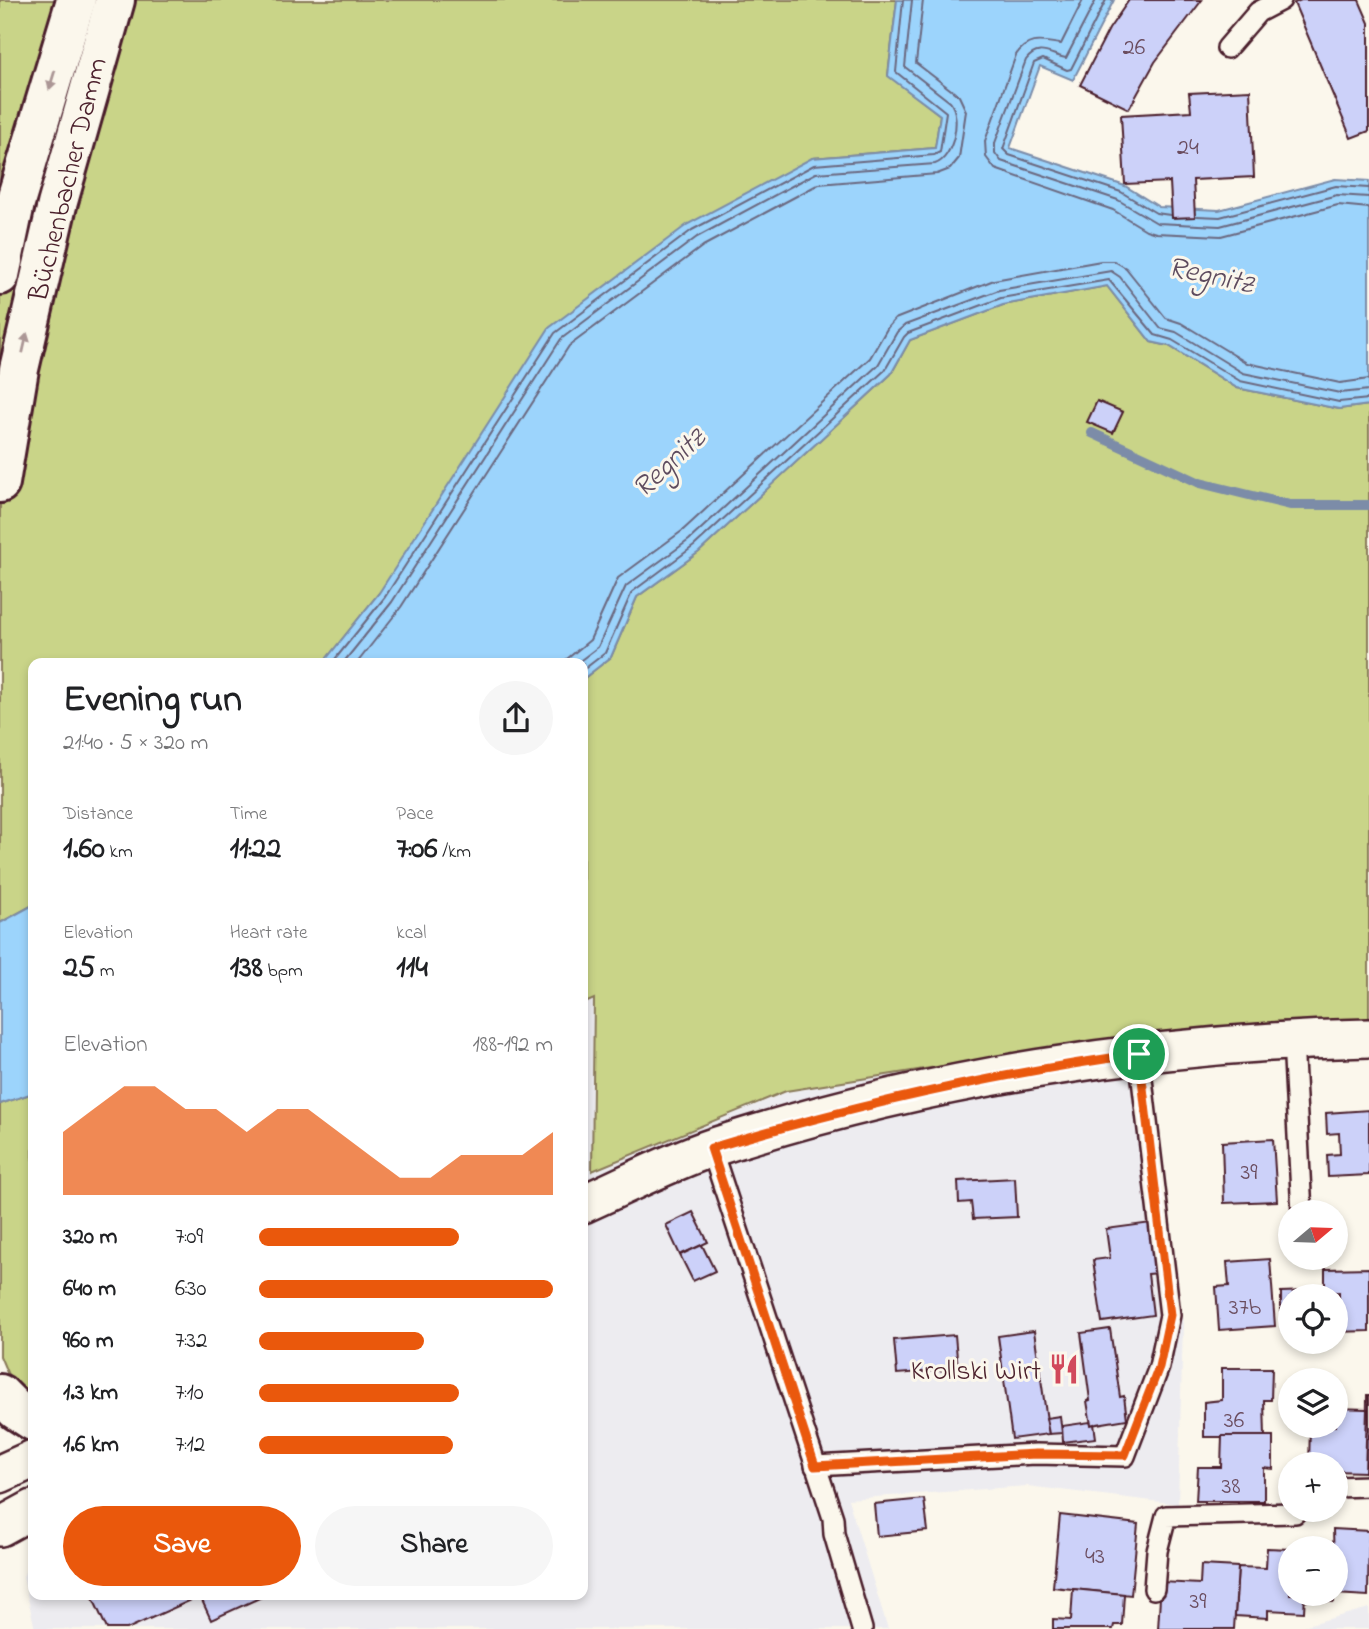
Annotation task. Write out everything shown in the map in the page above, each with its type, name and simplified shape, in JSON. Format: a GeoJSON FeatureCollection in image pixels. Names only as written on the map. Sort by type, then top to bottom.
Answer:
{"type":"FeatureCollection","features":[{"type":"Feature","properties":{"kind":"main road","name":"Büchenbacher Damm"},"geometry":{"type":"LineString","coordinates":[[0,275],[15,203],[92,10]]}},
{"type":"Feature","properties":{"kind":"main road","name":"Büchenbacher Damm"},"geometry":{"type":"LineString","coordinates":[[0,483],[19,369],[54,217],[92,10]]}},
{"type":"Feature","properties":{"kind":"main road"},"geometry":{"type":"LineString","coordinates":[[0,1394],[28,1418]]}},
{"type":"Feature","properties":{"kind":"street"},"geometry":{"type":"LineString","coordinates":[[588,1202],[711,1148],[837,1112],[942,1088],[1139,1054],[1293,1040],[1369,1038]]}},
{"type":"Feature","properties":{"kind":"street"},"geometry":{"type":"LineString","coordinates":[[0,1474],[28,1461]]}},
{"type":"Feature","properties":{"kind":"street"},"geometry":{"type":"LineString","coordinates":[[0,1527],[28,1512]]}},
{"type":"Feature","properties":{"kind":"lane"},"geometry":{"type":"LineString","coordinates":[[1227,48],[1258,12],[1281,0]]}},
{"type":"Feature","properties":{"kind":"lane"},"geometry":{"type":"LineString","coordinates":[[1293,1040],[1301,1200]]}},
{"type":"Feature","properties":{"kind":"lane"},"geometry":{"type":"LineString","coordinates":[[815,1466],[1036,1454],[1125,1455],[1159,1367],[1170,1315],[1139,1054]]}},
{"type":"Feature","properties":{"kind":"lane"},"geometry":{"type":"LineString","coordinates":[[711,1148],[833,1518],[834,1534],[862,1629]]}},
{"type":"Feature","properties":{"kind":"lane"},"geometry":{"type":"LineString","coordinates":[[1348,1487],[1369,1486]]}},
{"type":"Feature","properties":{"kind":"lane"},"geometry":{"type":"LineString","coordinates":[[1154,1589],[1157,1551],[1166,1517],[1278,1514]]}},
{"type":"Feature","properties":{"kind":"shaded area"},"geometry":{"type":"Polygon","coordinates":[[[594,998],[593,1171],[786,1091],[1143,1034],[1183,1324],[1178,1504],[1027,1486],[848,1499],[888,1629],[35,1629],[28,1600],[588,1600],[588,1001],[594,998]]]}},
{"type":"Feature","properties":{"kind":"shaded area"},"geometry":{"type":"Polygon","coordinates":[[[28,1565],[28,1599],[23,1577],[28,1565]]]}},
{"type":"Feature","properties":{"kind":"shaded area"},"geometry":{"type":"Polygon","coordinates":[[[1369,1608],[1369,1629],[1292,1629],[1369,1608]]]}},
{"type":"Feature","properties":{"kind":"green space"},"geometry":{"type":"Polygon","coordinates":[[[0,0],[897,0],[888,75],[940,115],[935,148],[812,158],[379,593],[327,658],[28,658],[28,908],[0,923],[0,0]]]}},
{"type":"Feature","properties":{"kind":"green space"},"geometry":{"type":"Polygon","coordinates":[[[1107,286],[1151,342],[1169,346],[1237,388],[1339,409],[1369,405],[1369,1020],[1285,1021],[1143,1034],[786,1091],[592,1171],[594,999],[588,1002],[588,675],[611,657],[637,597],[699,552],[891,374],[910,340],[1003,305],[1107,286]]]}},
{"type":"Feature","properties":{"kind":"green space"},"geometry":{"type":"Polygon","coordinates":[[[28,1095],[28,1392],[23,1397],[8,1375],[0,1356],[0,1104],[28,1095]]]}},
{"type":"Feature","properties":{"kind":"water","name":"Regnitz"},"geometry":{"type":"Polygon","coordinates":[[[897,0],[1114,0],[1073,80],[1040,66],[1010,148],[1125,186],[1159,207],[1219,210],[1335,179],[1369,181],[1369,405],[1339,409],[1237,388],[1169,346],[1151,342],[1107,286],[1003,305],[910,340],[891,374],[699,552],[637,597],[611,657],[588,675],[588,658],[327,658],[379,593],[549,328],[688,224],[812,158],[935,148],[940,115],[888,76],[897,0]]]}},
{"type":"Feature","properties":{"kind":"water"},"geometry":{"type":"Polygon","coordinates":[[[28,908],[28,1095],[0,1104],[0,923],[28,908]]]}},
{"type":"Feature","properties":{"kind":"building"},"geometry":{"type":"Polygon","coordinates":[[[1129,0],[1202,0],[1155,62],[1129,109],[1080,85],[1109,29],[1129,0]]]}},
{"type":"Feature","properties":{"kind":"building"},"geometry":{"type":"Polygon","coordinates":[[[1301,0],[1359,0],[1369,23],[1369,131],[1351,138],[1294,3],[1301,0]]]}},
{"type":"Feature","properties":{"kind":"building"},"geometry":{"type":"Polygon","coordinates":[[[1250,90],[1254,177],[1193,180],[1195,217],[1172,218],[1170,182],[1125,184],[1121,115],[1191,111],[1189,93],[1250,90]]]}},
{"type":"Feature","properties":{"kind":"building"},"geometry":{"type":"Polygon","coordinates":[[[1097,401],[1123,412],[1113,433],[1087,422],[1097,401]]]}},
{"type":"Feature","properties":{"kind":"building"},"geometry":{"type":"Polygon","coordinates":[[[1369,1110],[1369,1175],[1328,1177],[1327,1155],[1340,1154],[1339,1133],[1327,1134],[1326,1113],[1369,1110]]]}},
{"type":"Feature","properties":{"kind":"building"},"geometry":{"type":"Polygon","coordinates":[[[1273,1139],[1277,1201],[1224,1203],[1222,1142],[1273,1139]]]}},
{"type":"Feature","properties":{"kind":"building"},"geometry":{"type":"Polygon","coordinates":[[[1015,1178],[1017,1217],[973,1219],[971,1202],[959,1203],[958,1181],[1015,1178]]]}},
{"type":"Feature","properties":{"kind":"building"},"geometry":{"type":"Polygon","coordinates":[[[693,1212],[708,1242],[680,1255],[666,1225],[693,1212]]]}},
{"type":"Feature","properties":{"kind":"building"},"geometry":{"type":"Polygon","coordinates":[[[1151,1223],[1158,1273],[1148,1274],[1153,1315],[1102,1322],[1093,1260],[1110,1258],[1106,1229],[1151,1223]]]}},
{"type":"Feature","properties":{"kind":"building"},"geometry":{"type":"Polygon","coordinates":[[[702,1245],[715,1271],[693,1281],[680,1255],[702,1245]]]}},
{"type":"Feature","properties":{"kind":"building"},"geometry":{"type":"Polygon","coordinates":[[[1270,1259],[1275,1326],[1219,1330],[1216,1287],[1229,1286],[1227,1262],[1270,1259]]]}},
{"type":"Feature","properties":{"kind":"building"},"geometry":{"type":"Polygon","coordinates":[[[1369,1268],[1369,1331],[1348,1332],[1348,1284],[1325,1284],[1325,1270],[1369,1268]]]}},
{"type":"Feature","properties":{"kind":"building"},"geometry":{"type":"Polygon","coordinates":[[[1110,1329],[1120,1397],[1124,1396],[1127,1419],[1091,1425],[1081,1333],[1110,1329]]]}},
{"type":"Feature","properties":{"kind":"building"},"geometry":{"type":"Polygon","coordinates":[[[1034,1331],[1049,1434],[1012,1439],[998,1336],[1034,1331]]]}},
{"type":"Feature","properties":{"kind":"building"},"geometry":{"type":"Polygon","coordinates":[[[955,1335],[958,1369],[897,1374],[894,1340],[955,1335]]]}},
{"type":"Feature","properties":{"kind":"building"},"geometry":{"type":"Polygon","coordinates":[[[1222,1368],[1272,1368],[1271,1400],[1264,1400],[1265,1437],[1204,1437],[1204,1402],[1222,1400],[1222,1368]]]}},
{"type":"Feature","properties":{"kind":"building"},"geometry":{"type":"Polygon","coordinates":[[[1369,1395],[1369,1480],[1366,1480],[1369,1395]]]}},
{"type":"Feature","properties":{"kind":"building"},"geometry":{"type":"Polygon","coordinates":[[[1348,1408],[1367,1409],[1365,1472],[1348,1471],[1348,1452],[1309,1452],[1310,1438],[1348,1438],[1348,1408]]]}},
{"type":"Feature","properties":{"kind":"building"},"geometry":{"type":"Polygon","coordinates":[[[1060,1416],[1062,1433],[1049,1434],[1046,1418],[1060,1416]]]}},
{"type":"Feature","properties":{"kind":"building"},"geometry":{"type":"Polygon","coordinates":[[[1090,1422],[1091,1425],[1094,1424],[1096,1438],[1063,1442],[1062,1426],[1090,1422]]]}},
{"type":"Feature","properties":{"kind":"building"},"geometry":{"type":"Polygon","coordinates":[[[1222,1436],[1273,1436],[1273,1469],[1264,1468],[1264,1501],[1196,1501],[1198,1467],[1221,1467],[1222,1436]]]}},
{"type":"Feature","properties":{"kind":"building"},"geometry":{"type":"Polygon","coordinates":[[[924,1499],[928,1531],[877,1536],[874,1504],[924,1499]]]}},
{"type":"Feature","properties":{"kind":"building"},"geometry":{"type":"Polygon","coordinates":[[[1060,1515],[1138,1524],[1131,1595],[1053,1587],[1060,1515]]]}},
{"type":"Feature","properties":{"kind":"building"},"geometry":{"type":"Polygon","coordinates":[[[1333,1529],[1369,1531],[1368,1596],[1348,1595],[1348,1536],[1333,1536],[1333,1529]]]}},
{"type":"Feature","properties":{"kind":"building"},"geometry":{"type":"Polygon","coordinates":[[[1267,1548],[1278,1548],[1278,1606],[1304,1606],[1304,1612],[1268,1610],[1268,1618],[1235,1616],[1238,1567],[1266,1568],[1267,1548]]]}},
{"type":"Feature","properties":{"kind":"building"},"geometry":{"type":"Polygon","coordinates":[[[1201,1565],[1238,1567],[1234,1629],[1158,1629],[1161,1582],[1200,1584],[1201,1565]]]}},
{"type":"Feature","properties":{"kind":"building"},"geometry":{"type":"Polygon","coordinates":[[[1073,1589],[1124,1594],[1122,1625],[1114,1625],[1113,1629],[1053,1629],[1053,1619],[1071,1620],[1073,1589]]]}},
{"type":"Feature","properties":{"kind":"building"},"geometry":{"type":"Polygon","coordinates":[[[94,1600],[191,1600],[127,1629],[107,1629],[94,1600]]]}},
{"type":"Feature","properties":{"kind":"building"},"geometry":{"type":"Polygon","coordinates":[[[202,1600],[255,1600],[211,1620],[202,1600]]]}},
{"type":"Feature","properties":{"kind":"waterway"},"geometry":{"type":"LineString","coordinates":[[1092,433],[1200,483],[1290,505],[1369,505]]}},
{"type":"Feature","properties":{"kind":"place","name":"Krollski Wirt"},"geometry":{"type":"Point","coordinates":[1064,1369]}},
{"type":"Feature","properties":{"kind":"route"},"geometry":{"type":"LineString","coordinates":[[1139,1054],[1170,1315],[1159,1367],[1125,1455],[1036,1454],[815,1466],[711,1148],[837,1112],[942,1088],[1139,1054]]}}]}
